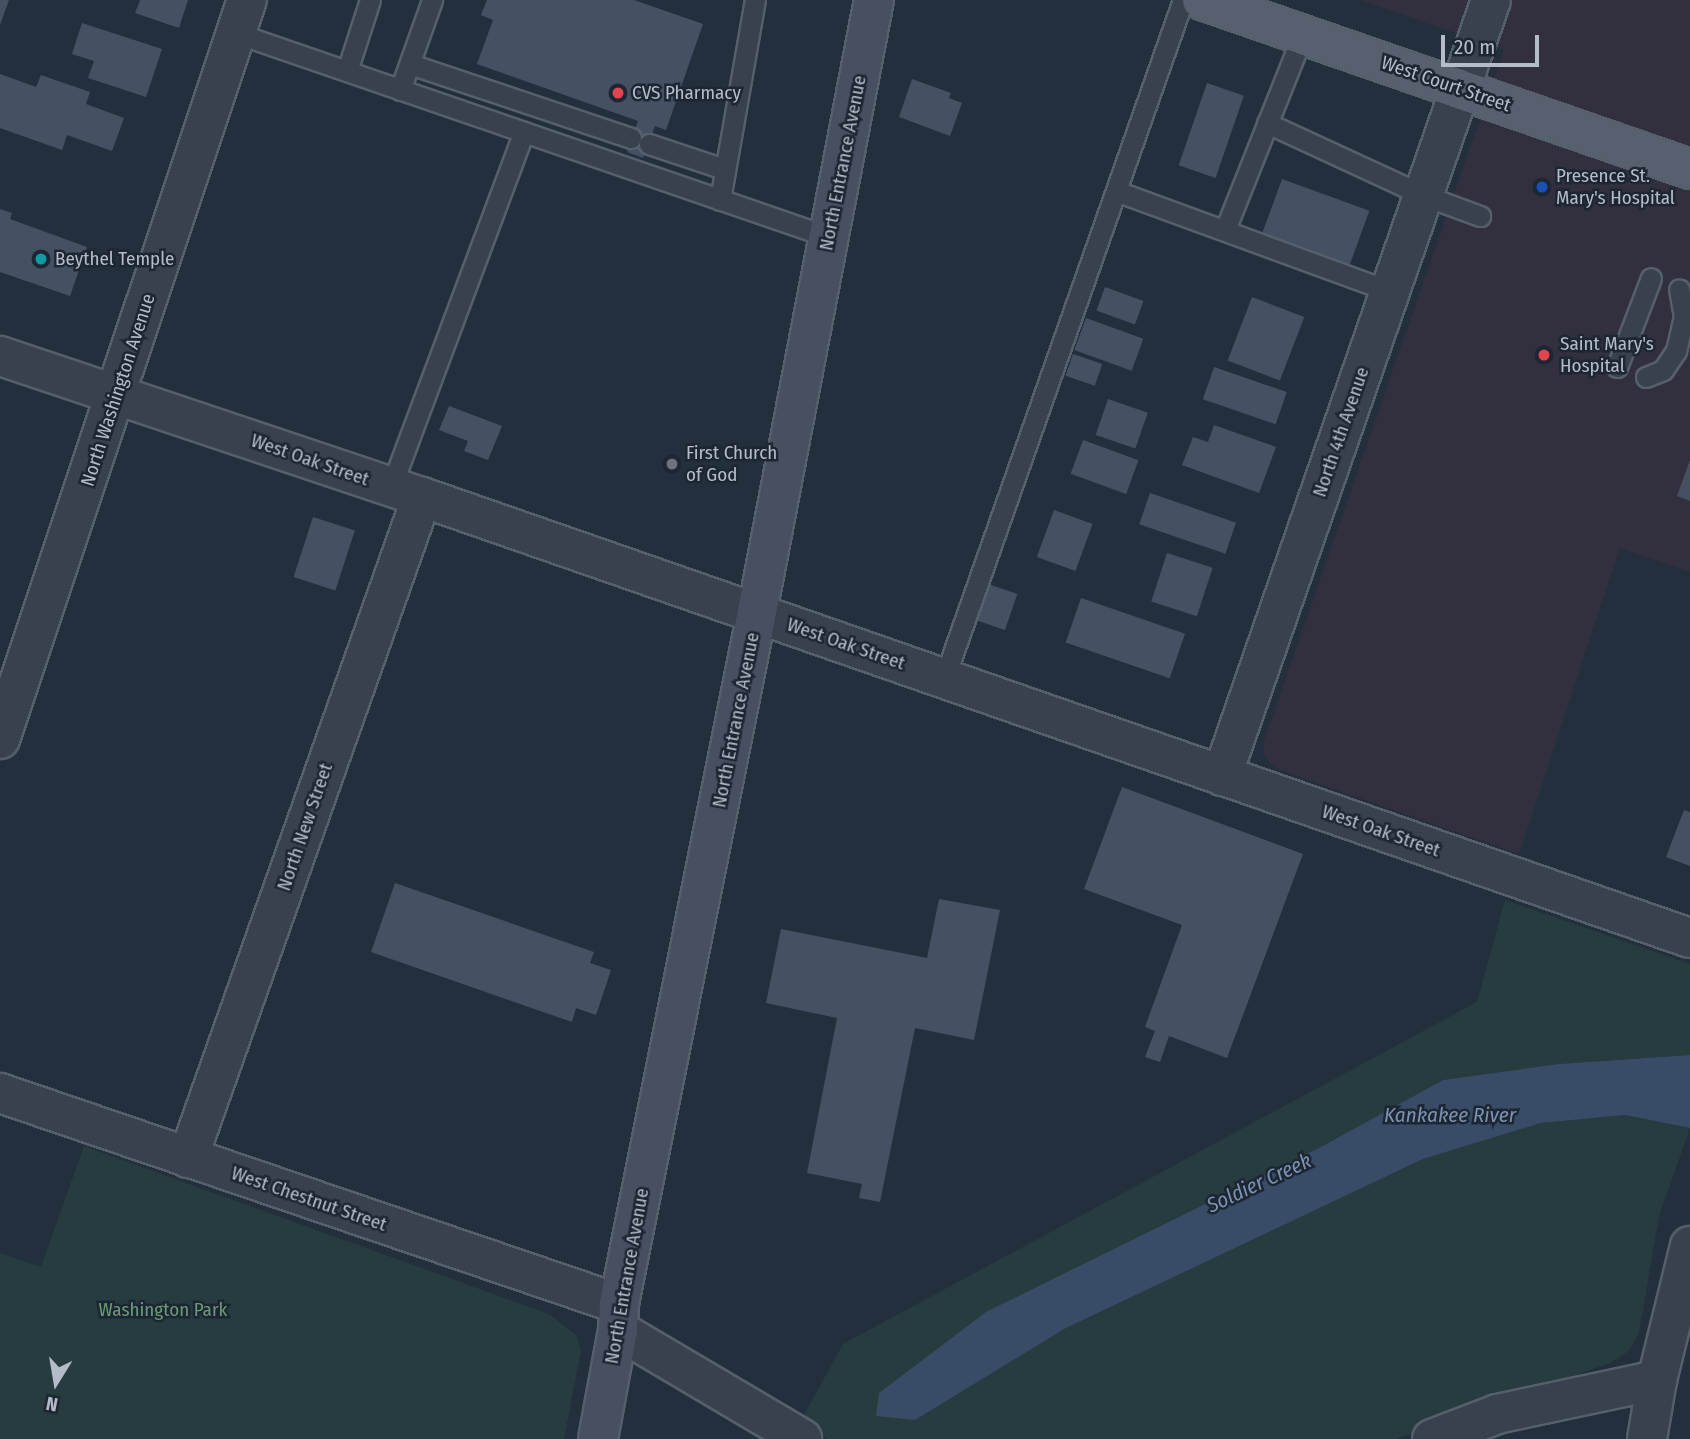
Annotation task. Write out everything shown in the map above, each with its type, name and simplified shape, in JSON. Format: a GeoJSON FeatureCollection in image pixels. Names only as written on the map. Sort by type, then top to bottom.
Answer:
{"type":"FeatureCollection","features":[{"type":"Feature","properties":{"kind":"main road","name":"North Entrance Avenue"},"geometry":{"type":"LineString","coordinates":[[598,1439],[618,1317],[874,0]]}},
{"type":"Feature","properties":{"kind":"main road","name":"West Court Street"},"geometry":{"type":"LineString","coordinates":[[1202,0],[1690,169]]}},
{"type":"Feature","properties":{"kind":"street","name":"North 4th Avenue"},"geometry":{"type":"LineString","coordinates":[[1222,776],[1491,0]]}},
{"type":"Feature","properties":{"kind":"street","name":"North Washington Avenue"},"geometry":{"type":"LineString","coordinates":[[0,740],[242,17]]}},
{"type":"Feature","properties":{"kind":"street","name":"West Oak Street"},"geometry":{"type":"LineString","coordinates":[[0,356],[757,612],[1690,938]]}},
{"type":"Feature","properties":{"kind":"street","name":"North New Street"},"geometry":{"type":"LineString","coordinates":[[188,1158],[407,492]]}},
{"type":"Feature","properties":{"kind":"street","name":"West Chestnut Street"},"geometry":{"type":"LineString","coordinates":[[0,1093],[188,1158],[618,1317],[802,1439]]}},
{"type":"Feature","properties":{"kind":"street"},"geometry":{"type":"LineString","coordinates":[[1647,1439],[1657,1380],[1690,1246]]}},
{"type":"Feature","properties":{"kind":"street"},"geometry":{"type":"LineString","coordinates":[[1432,1439],[1497,1414],[1657,1380]]}},
{"type":"Feature","properties":{"kind":"lane"},"geometry":{"type":"LineString","coordinates":[[346,71],[370,0]]}},
{"type":"Feature","properties":{"kind":"lane"},"geometry":{"type":"LineString","coordinates":[[400,90],[432,0]]}},
{"type":"Feature","properties":{"kind":"lane"},"geometry":{"type":"LineString","coordinates":[[720,200],[754,0]]}},
{"type":"Feature","properties":{"kind":"lane"},"geometry":{"type":"LineString","coordinates":[[944,679],[1184,0]]}},
{"type":"Feature","properties":{"kind":"lane"},"geometry":{"type":"LineString","coordinates":[[242,17],[346,71],[829,237]]}},
{"type":"Feature","properties":{"kind":"lane"},"geometry":{"type":"LineString","coordinates":[[1225,230],[1303,34]]}},
{"type":"Feature","properties":{"kind":"lane"},"geometry":{"type":"LineString","coordinates":[[410,64],[724,169]]}},
{"type":"Feature","properties":{"kind":"lane"},"geometry":{"type":"LineString","coordinates":[[1267,123],[1423,195],[1480,216]]}},
{"type":"Feature","properties":{"kind":"lane"},"geometry":{"type":"LineString","coordinates":[[407,492],[524,132]]}},
{"type":"Feature","properties":{"kind":"lane"},"geometry":{"type":"LineString","coordinates":[[1116,191],[1390,290]]}},
{"type":"Feature","properties":{"kind":"lane"},"geometry":{"type":"LineString","coordinates":[[1617,367],[1651,278]]}},
{"type":"Feature","properties":{"kind":"lane"},"geometry":{"type":"LineString","coordinates":[[1646,377],[1663,370],[1676,351],[1684,317],[1679,289]]}},
{"type":"Feature","properties":{"kind":"shaded area","name":"Saint Mary's Hospital"},"geometry":{"type":"Polygon","coordinates":[[[1361,0],[1690,0],[1690,572],[1620,548],[1519,854],[1280,770],[1269,763],[1264,753],[1264,741],[1504,50],[1361,0]]]}},
{"type":"Feature","properties":{"kind":"green space"},"geometry":{"type":"Polygon","coordinates":[[[1505,900],[1690,964],[1690,1055],[1559,1064],[1443,1080],[1319,1148],[876,1415],[915,1420],[1066,1328],[1423,1159],[1541,1123],[1625,1115],[1690,1128],[1659,1216],[1639,1333],[1629,1351],[1610,1363],[1396,1439],[827,1439],[800,1422],[843,1344],[1477,1002],[1505,900]]]}},
{"type":"Feature","properties":{"kind":"green space","name":"Washington Park"},"geometry":{"type":"Polygon","coordinates":[[[84,1146],[549,1314],[576,1335],[581,1350],[564,1439],[0,1439],[0,1253],[41,1267],[84,1146]]]}},
{"type":"Feature","properties":{"kind":"water","name":"Kankakee River"},"geometry":{"type":"Polygon","coordinates":[[[1690,1055],[1690,1128],[1625,1115],[1541,1123],[1423,1159],[1066,1328],[915,1420],[876,1416],[879,1393],[986,1312],[1319,1148],[1443,1080],[1559,1064],[1690,1055]]]}},
{"type":"Feature","properties":{"kind":"building"},"geometry":{"type":"Polygon","coordinates":[[[0,0],[9,0],[0,25],[0,0]]]}},
{"type":"Feature","properties":{"kind":"building"},"geometry":{"type":"Polygon","coordinates":[[[140,0],[188,0],[179,28],[135,13],[140,0]]]}},
{"type":"Feature","properties":{"kind":"building","name":"CVS Pharmacy"},"geometry":{"type":"Polygon","coordinates":[[[487,0],[634,0],[703,24],[666,130],[655,126],[643,158],[627,152],[638,121],[477,64],[493,20],[481,15],[487,0]]]}},
{"type":"Feature","properties":{"kind":"building"},"geometry":{"type":"Polygon","coordinates":[[[82,23],[162,49],[146,97],[88,78],[94,61],[72,54],[82,23]]]}},
{"type":"Feature","properties":{"kind":"building"},"geometry":{"type":"Polygon","coordinates":[[[0,74],[36,87],[41,75],[90,92],[86,104],[124,118],[112,151],[67,135],[62,150],[0,128],[0,74]]]}},
{"type":"Feature","properties":{"kind":"building"},"geometry":{"type":"Polygon","coordinates":[[[912,79],[951,93],[949,98],[962,103],[950,136],[899,117],[912,79]]]}},
{"type":"Feature","properties":{"kind":"building"},"geometry":{"type":"Polygon","coordinates":[[[1207,83],[1244,96],[1216,178],[1179,165],[1207,83]]]}},
{"type":"Feature","properties":{"kind":"building"},"geometry":{"type":"Polygon","coordinates":[[[1282,179],[1369,211],[1350,264],[1263,233],[1282,179]]]}},
{"type":"Feature","properties":{"kind":"building","name":"Beythel Temple"},"geometry":{"type":"Polygon","coordinates":[[[0,209],[12,213],[10,219],[87,247],[70,296],[0,272],[0,209]]]}},
{"type":"Feature","properties":{"kind":"building"},"geometry":{"type":"Polygon","coordinates":[[[1105,287],[1144,301],[1135,325],[1096,310],[1105,287]]]}},
{"type":"Feature","properties":{"kind":"building"},"geometry":{"type":"Polygon","coordinates":[[[1252,297],[1304,317],[1280,381],[1228,360],[1252,297]]]}},
{"type":"Feature","properties":{"kind":"building"},"geometry":{"type":"Polygon","coordinates":[[[1086,318],[1143,339],[1132,371],[1074,350],[1086,318]]]}},
{"type":"Feature","properties":{"kind":"building"},"geometry":{"type":"Polygon","coordinates":[[[1073,354],[1102,364],[1095,386],[1066,376],[1073,354]]]}},
{"type":"Feature","properties":{"kind":"building"},"geometry":{"type":"Polygon","coordinates":[[[1214,367],[1287,392],[1276,424],[1203,399],[1214,367]]]}},
{"type":"Feature","properties":{"kind":"building"},"geometry":{"type":"Polygon","coordinates":[[[1108,399],[1148,413],[1135,449],[1096,435],[1108,399]]]}},
{"type":"Feature","properties":{"kind":"building"},"geometry":{"type":"Polygon","coordinates":[[[449,406],[502,426],[488,460],[464,451],[468,441],[439,430],[449,406]]]}},
{"type":"Feature","properties":{"kind":"building"},"geometry":{"type":"Polygon","coordinates":[[[1214,425],[1276,447],[1259,493],[1182,465],[1193,437],[1208,442],[1214,425]]]}},
{"type":"Feature","properties":{"kind":"building"},"geometry":{"type":"Polygon","coordinates":[[[1083,440],[1138,460],[1126,494],[1071,474],[1083,440]]]}},
{"type":"Feature","properties":{"kind":"building"},"geometry":{"type":"Polygon","coordinates":[[[1690,460],[1690,501],[1677,496],[1690,460]]]}},
{"type":"Feature","properties":{"kind":"building"},"geometry":{"type":"Polygon","coordinates":[[[1150,493],[1236,523],[1225,554],[1139,524],[1150,493]]]}},
{"type":"Feature","properties":{"kind":"building"},"geometry":{"type":"Polygon","coordinates":[[[1054,510],[1093,524],[1075,571],[1037,557],[1054,510]]]}},
{"type":"Feature","properties":{"kind":"building"},"geometry":{"type":"Polygon","coordinates":[[[313,517],[355,531],[335,591],[294,577],[313,517]]]}},
{"type":"Feature","properties":{"kind":"building"},"geometry":{"type":"Polygon","coordinates":[[[1167,553],[1213,568],[1197,616],[1151,602],[1167,553]]]}},
{"type":"Feature","properties":{"kind":"building"},"geometry":{"type":"Polygon","coordinates":[[[988,584],[1017,594],[1005,630],[976,620],[988,584]]]}},
{"type":"Feature","properties":{"kind":"building"},"geometry":{"type":"Polygon","coordinates":[[[1081,598],[1185,634],[1170,678],[1066,642],[1081,598]]]}},
{"type":"Feature","properties":{"kind":"building"},"geometry":{"type":"Polygon","coordinates":[[[1122,787],[1303,854],[1227,1058],[1169,1036],[1160,1062],[1145,1057],[1155,1031],[1145,1027],[1182,925],[1084,889],[1122,787]]]}},
{"type":"Feature","properties":{"kind":"building"},"geometry":{"type":"Polygon","coordinates":[[[1684,810],[1690,812],[1690,866],[1666,857],[1684,810]]]}},
{"type":"Feature","properties":{"kind":"building"},"geometry":{"type":"Polygon","coordinates":[[[395,883],[594,952],[590,963],[611,970],[596,1015],[576,1008],[572,1022],[371,952],[395,883]]]}},
{"type":"Feature","properties":{"kind":"building"},"geometry":{"type":"Polygon","coordinates":[[[939,899],[1000,910],[974,1040],[915,1028],[880,1202],[859,1198],[862,1184],[807,1173],[837,1018],[766,1003],[781,929],[927,958],[939,899]]]}},
{"type":"Feature","properties":{"kind":"place","name":"CVS Pharmacy"},"geometry":{"type":"Point","coordinates":[618,93]}},
{"type":"Feature","properties":{"kind":"place","name":"Presence St. Mary's Hospital"},"geometry":{"type":"Point","coordinates":[1542,187]}},
{"type":"Feature","properties":{"kind":"place","name":"Beythel Temple"},"geometry":{"type":"Point","coordinates":[41,259]}},
{"type":"Feature","properties":{"kind":"place","name":"Saint Mary's Hospital"},"geometry":{"type":"Point","coordinates":[1544,355]}},
{"type":"Feature","properties":{"kind":"place","name":"First Church of God"},"geometry":{"type":"Point","coordinates":[672,464]}},
{"type":"Feature","properties":{"kind":"water label","name":"Soldier Creek"},"geometry":{"type":"Point","coordinates":[1259,1183]}}]}
